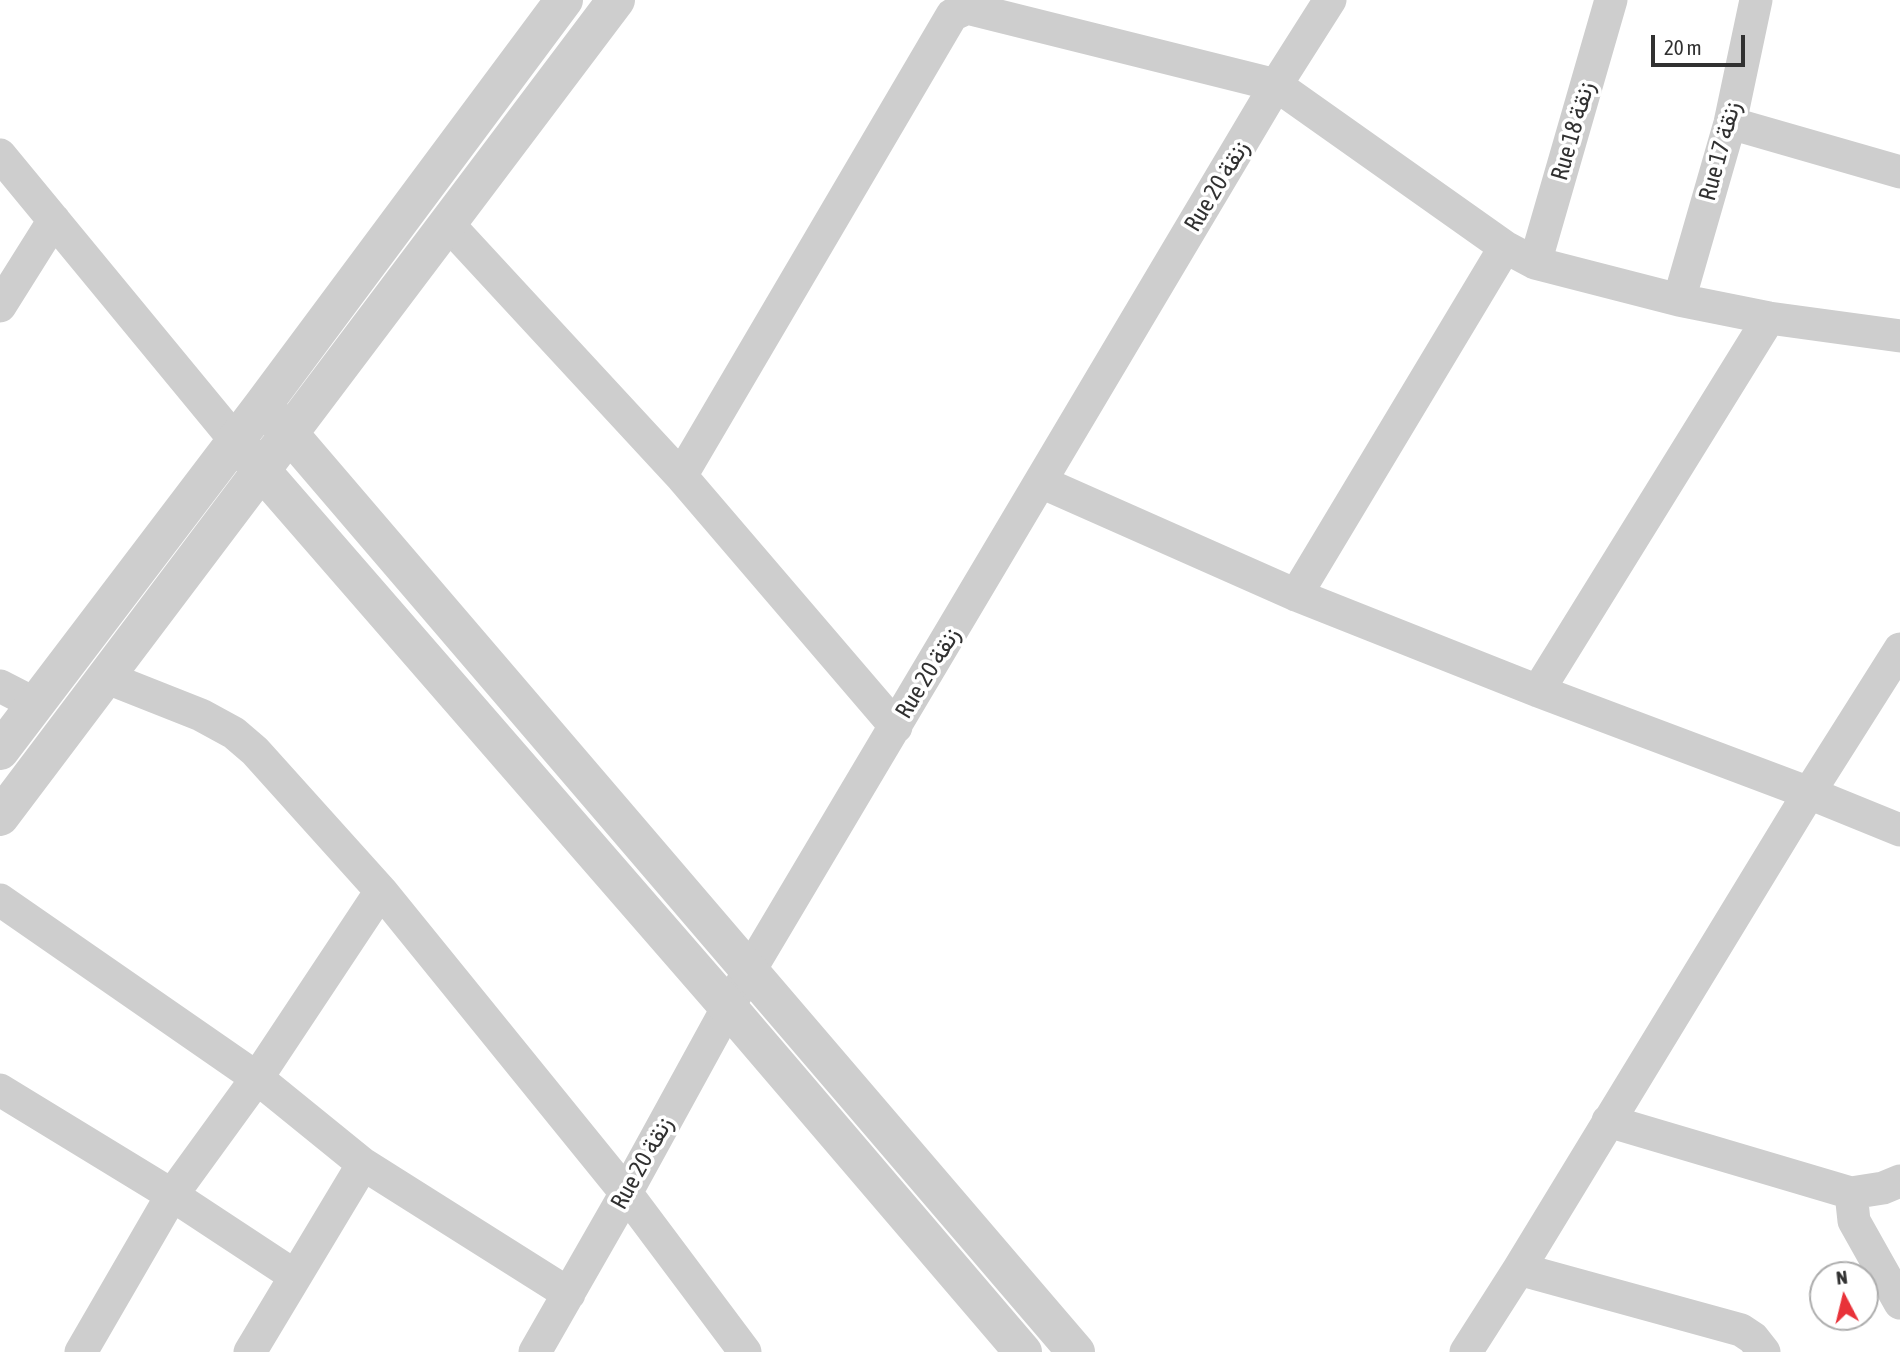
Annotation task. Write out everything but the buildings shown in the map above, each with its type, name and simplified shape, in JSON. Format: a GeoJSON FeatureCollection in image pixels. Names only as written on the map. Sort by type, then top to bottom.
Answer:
{"type":"FeatureCollection","features":[{"type":"Feature","properties":{"kind":"street"},"geometry":{"type":"LineString","coordinates":[[0,751],[262,406],[564,0]]}},
{"type":"Feature","properties":{"kind":"street"},"geometry":{"type":"LineString","coordinates":[[0,817],[615,0]]}},
{"type":"Feature","properties":{"kind":"street","name":"Rue 20 زنقة"},"geometry":{"type":"LineString","coordinates":[[535,1352],[728,1007],[1276,85],[1330,0]]}},
{"type":"Feature","properties":{"kind":"street","name":"Rue 18 زنقة"},"geometry":{"type":"LineString","coordinates":[[1535,262],[1611,0]]}},
{"type":"Feature","properties":{"kind":"street","name":"Rue 17 زنقة"},"geometry":{"type":"LineString","coordinates":[[1679,300],[1730,123],[1756,0]]}},
{"type":"Feature","properties":{"kind":"street"},"geometry":{"type":"LineString","coordinates":[[681,476],[951,15],[967,8],[1276,85],[1505,247],[1535,262],[1679,300],[1769,318],[1900,336]]}},
{"type":"Feature","properties":{"kind":"street"},"geometry":{"type":"LineString","coordinates":[[1730,123],[1900,172]]}},
{"type":"Feature","properties":{"kind":"street"},"geometry":{"type":"LineString","coordinates":[[0,155],[235,440],[728,1007],[1023,1352]]}},
{"type":"Feature","properties":{"kind":"street"},"geometry":{"type":"LineString","coordinates":[[0,306],[54,220]]}},
{"type":"Feature","properties":{"kind":"street"},"geometry":{"type":"LineString","coordinates":[[447,223],[681,476],[896,727]]}},
{"type":"Feature","properties":{"kind":"street"},"geometry":{"type":"LineString","coordinates":[[1296,595],[1505,247]]}},
{"type":"Feature","properties":{"kind":"street"},"geometry":{"type":"LineString","coordinates":[[1538,691],[1769,318]]}},
{"type":"Feature","properties":{"kind":"street"},"geometry":{"type":"LineString","coordinates":[[262,406],[289,433],[1076,1352]]}},
{"type":"Feature","properties":{"kind":"street"},"geometry":{"type":"LineString","coordinates":[[1041,482],[1296,595],[1900,830]]}},
{"type":"Feature","properties":{"kind":"street"},"geometry":{"type":"LineString","coordinates":[[1466,1352],[1900,649]]}},
{"type":"Feature","properties":{"kind":"street"},"geometry":{"type":"LineString","coordinates":[[105,677],[201,715],[234,733],[255,751],[381,891],[626,1193],[745,1352]]}},
{"type":"Feature","properties":{"kind":"street"},"geometry":{"type":"LineString","coordinates":[[0,686],[35,704]]}},
{"type":"Feature","properties":{"kind":"street"},"geometry":{"type":"LineString","coordinates":[[81,1352],[172,1195],[257,1079],[381,891]]}},
{"type":"Feature","properties":{"kind":"street"},"geometry":{"type":"LineString","coordinates":[[0,900],[257,1079],[363,1164],[569,1294]]}},
{"type":"Feature","properties":{"kind":"street"},"geometry":{"type":"LineString","coordinates":[[0,1090],[172,1195],[295,1276]]}},
{"type":"Feature","properties":{"kind":"street"},"geometry":{"type":"LineString","coordinates":[[1608,1121],[1851,1193],[1882,1188],[1900,1181]]}},
{"type":"Feature","properties":{"kind":"street"},"geometry":{"type":"LineString","coordinates":[[250,1352],[363,1164]]}},
{"type":"Feature","properties":{"kind":"street"},"geometry":{"type":"LineString","coordinates":[[1851,1193],[1854,1221],[1900,1303]]}},
{"type":"Feature","properties":{"kind":"street"},"geometry":{"type":"LineString","coordinates":[[1519,1269],[1741,1330],[1753,1338],[1764,1352]]}}]}
